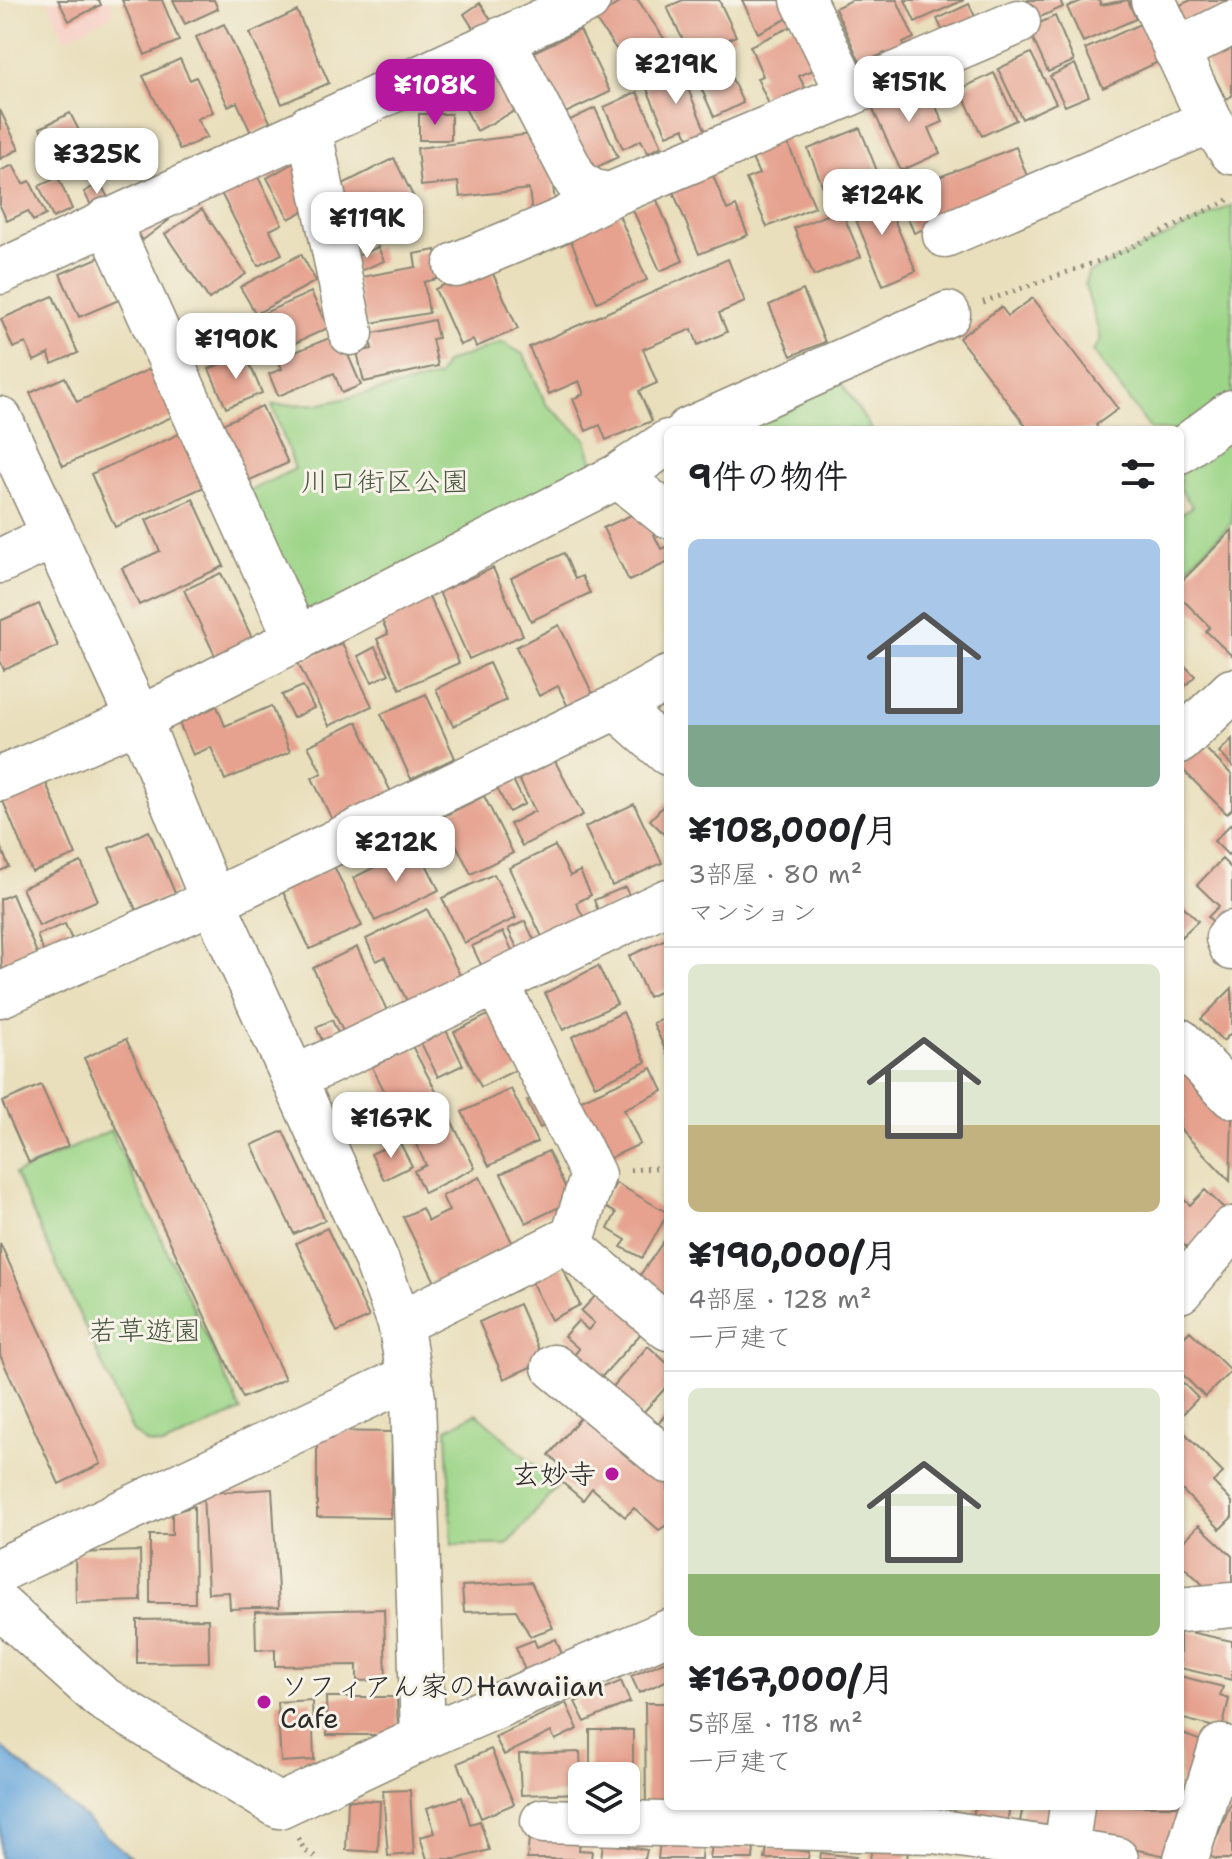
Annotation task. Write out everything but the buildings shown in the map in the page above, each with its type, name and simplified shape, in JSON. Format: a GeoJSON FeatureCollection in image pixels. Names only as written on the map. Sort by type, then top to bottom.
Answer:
{"type":"FeatureCollection","features":[{"type":"Feature","properties":{"kind":"street"},"geometry":{"type":"LineString","coordinates":[[0,272],[588,0]]}},
{"type":"Feature","properties":{"kind":"street"},"geometry":{"type":"LineString","coordinates":[[803,0],[849,94]]}},
{"type":"Feature","properties":{"kind":"street"},"geometry":{"type":"LineString","coordinates":[[945,235],[1221,136],[1153,0]]}},
{"type":"Feature","properties":{"kind":"street"},"geometry":{"type":"LineString","coordinates":[[456,265],[563,220],[610,195],[1018,22]]}},
{"type":"Feature","properties":{"kind":"street"},"geometry":{"type":"LineString","coordinates":[[1176,51],[1232,23]]}},
{"type":"Feature","properties":{"kind":"street"},"geometry":{"type":"LineString","coordinates":[[502,39],[577,182],[593,192],[610,195]]}},
{"type":"Feature","properties":{"kind":"street"},"geometry":{"type":"LineString","coordinates":[[309,127],[351,333]]}},
{"type":"Feature","properties":{"kind":"street"},"geometry":{"type":"LineString","coordinates":[[107,220],[297,640]]}},
{"type":"Feature","properties":{"kind":"street"},"geometry":{"type":"LineString","coordinates":[[697,426],[948,314]]}},
{"type":"Feature","properties":{"kind":"street"},"geometry":{"type":"LineString","coordinates":[[1184,448],[1232,412]]}},
{"type":"Feature","properties":{"kind":"street"},"geometry":{"type":"LineString","coordinates":[[0,419],[139,719],[213,901],[295,1078],[400,1323],[409,1377],[423,1738]]}},
{"type":"Feature","properties":{"kind":"street"},"geometry":{"type":"LineString","coordinates":[[0,779],[139,719],[297,640],[618,476],[632,462],[664,444]]}},
{"type":"Feature","properties":{"kind":"street"},"geometry":{"type":"LineString","coordinates":[[618,476],[664,513]]}},
{"type":"Feature","properties":{"kind":"street"},"geometry":{"type":"LineString","coordinates":[[0,561],[54,536]]}},
{"type":"Feature","properties":{"kind":"street"},"geometry":{"type":"LineString","coordinates":[[0,995],[213,901],[616,707],[664,680]]}},
{"type":"Feature","properties":{"kind":"street"},"geometry":{"type":"LineString","coordinates":[[1184,737],[1232,691]]}},
{"type":"Feature","properties":{"kind":"street"},"geometry":{"type":"LineString","coordinates":[[616,707],[664,749]]}},
{"type":"Feature","properties":{"kind":"street"},"geometry":{"type":"LineString","coordinates":[[295,1078],[664,903]]}},
{"type":"Feature","properties":{"kind":"street"},"geometry":{"type":"LineString","coordinates":[[1232,933],[1228,938],[1232,948]]}},
{"type":"Feature","properties":{"kind":"street"},"geometry":{"type":"LineString","coordinates":[[400,1323],[573,1237],[593,1175],[497,984]]}},
{"type":"Feature","properties":{"kind":"street"},"geometry":{"type":"LineString","coordinates":[[1184,1045],[1232,1096]]}},
{"type":"Feature","properties":{"kind":"street"},"geometry":{"type":"LineString","coordinates":[[1184,1282],[1232,1229]]}},
{"type":"Feature","properties":{"kind":"street"},"geometry":{"type":"LineString","coordinates":[[565,1241],[664,1325]]}},
{"type":"Feature","properties":{"kind":"street"},"geometry":{"type":"LineString","coordinates":[[554,1367],[664,1458]]}},
{"type":"Feature","properties":{"kind":"street"},"geometry":{"type":"LineString","coordinates":[[0,1570],[409,1377]]}},
{"type":"Feature","properties":{"kind":"street"},"geometry":{"type":"LineString","coordinates":[[1184,1610],[1232,1605]]}},
{"type":"Feature","properties":{"kind":"street"},"geometry":{"type":"LineString","coordinates":[[0,1606],[102,1698],[279,1806],[423,1738],[664,1634]]}},
{"type":"Feature","properties":{"kind":"street"},"geometry":{"type":"LineString","coordinates":[[1186,1859],[1221,1747]]}},
{"type":"Feature","properties":{"kind":"street"},"geometry":{"type":"LineString","coordinates":[[1066,1851],[1071,1810]]}},
{"type":"Feature","properties":{"kind":"street"},"geometry":{"type":"LineString","coordinates":[[543,1821],[850,1818],[1116,1859]]}},
{"type":"Feature","properties":{"kind":"path"},"geometry":{"type":"LineString","coordinates":[[948,314],[1113,256],[1232,198]]}},
{"type":"Feature","properties":{"kind":"shaded area"},"geometry":{"type":"Polygon","coordinates":[[[47,0],[110,0],[114,14],[65,39],[47,0]]]}},
{"type":"Feature","properties":{"kind":"green space"},"geometry":{"type":"Polygon","coordinates":[[[1232,205],[1232,395],[1184,427],[1148,426],[1093,351],[1101,340],[1085,285],[1088,273],[1232,205]]]}},
{"type":"Feature","properties":{"kind":"green space","name":"川口街区公園"},"geometry":{"type":"Polygon","coordinates":[[[502,342],[524,355],[546,404],[586,439],[595,472],[317,614],[291,600],[245,493],[295,469],[272,405],[321,404],[438,377],[445,363],[502,342]]]}},
{"type":"Feature","properties":{"kind":"green space"},"geometry":{"type":"Polygon","coordinates":[[[835,373],[869,426],[719,426],[835,373]]]}},
{"type":"Feature","properties":{"kind":"green space"},"geometry":{"type":"Polygon","coordinates":[[[1232,428],[1232,523],[1184,571],[1184,512],[1192,506],[1184,495],[1184,464],[1232,428]]]}},
{"type":"Feature","properties":{"kind":"green space","name":"若草遊園"},"geometry":{"type":"Polygon","coordinates":[[[111,1130],[241,1411],[163,1446],[147,1443],[133,1432],[15,1174],[111,1130]]]}},
{"type":"Feature","properties":{"kind":"green space"},"geometry":{"type":"Polygon","coordinates":[[[476,1413],[558,1486],[507,1545],[452,1545],[447,1429],[476,1413]]]}},
{"type":"Feature","properties":{"kind":"water"},"geometry":{"type":"Polygon","coordinates":[[[0,1746],[133,1859],[0,1859],[0,1746]]]}},
{"type":"Feature","properties":{"kind":"place","name":"玄妙寺"},"geometry":{"type":"Point","coordinates":[612,1474]}},
{"type":"Feature","properties":{"kind":"place","name":"ソフィアん家のHawaiian Cafe"},"geometry":{"type":"Point","coordinates":[264,1702]}}]}
